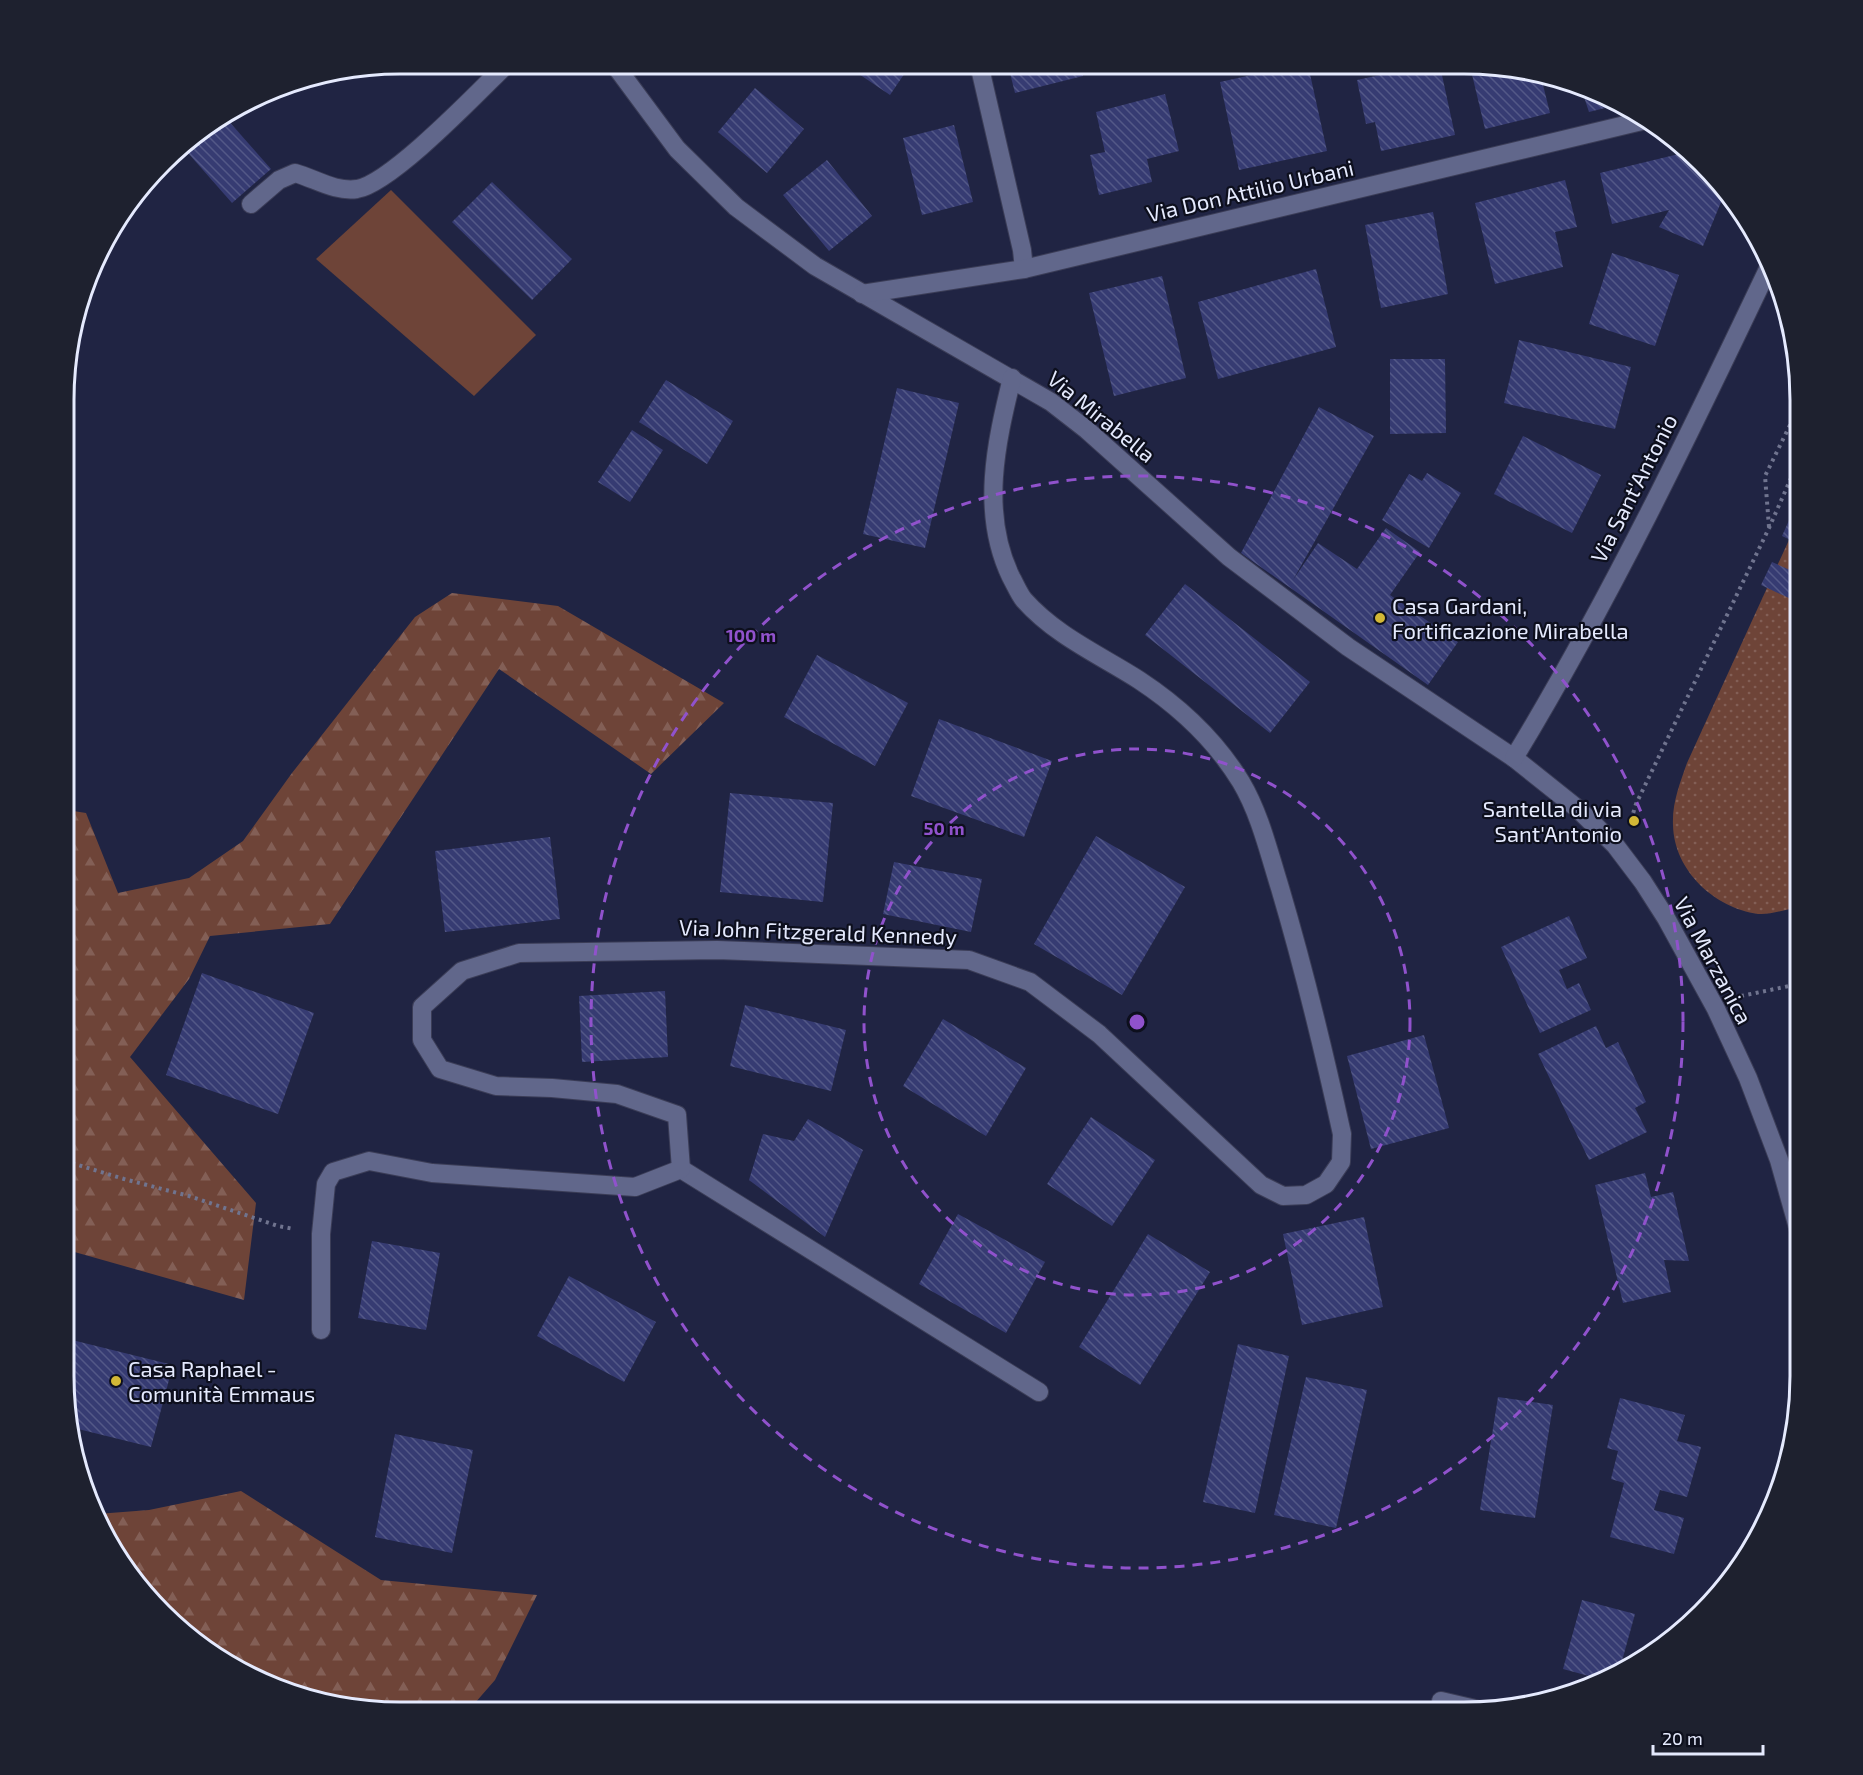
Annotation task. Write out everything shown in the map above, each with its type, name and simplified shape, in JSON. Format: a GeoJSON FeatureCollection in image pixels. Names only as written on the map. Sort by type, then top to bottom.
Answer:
{"type":"FeatureCollection","features":[{"type":"Feature","properties":{"kind":"street"},"geometry":{"type":"LineString","coordinates":[[250,204],[279,180],[295,173],[340,190],[359,189],[375,182],[405,159],[496,74]]}},
{"type":"Feature","properties":{"kind":"street","name":"Via Mirabella"},"geometry":{"type":"LineString","coordinates":[[621,74],[677,149],[736,207],[814,266],[1052,402],[1087,430],[1229,557],[1289,604],[1420,697],[1514,758]]}},
{"type":"Feature","properties":{"kind":"street"},"geometry":{"type":"LineString","coordinates":[[981,74],[1022,250],[1024,269]]}},
{"type":"Feature","properties":{"kind":"street","name":"Via Don Attilio Urbani"},"geometry":{"type":"LineString","coordinates":[[862,294],[1024,269],[1636,122]]}},
{"type":"Feature","properties":{"kind":"street","name":"Via Sant'Antonio"},"geometry":{"type":"LineString","coordinates":[[1514,758],[1595,616],[1707,397],[1765,275]]}},
{"type":"Feature","properties":{"kind":"street","name":"Via John Fitzgerald Kennedy"},"geometry":{"type":"LineString","coordinates":[[681,1169],[678,1115],[617,1094],[496,1086],[440,1069],[422,1040],[422,1007],[462,971],[519,953],[717,950],[969,960],[1030,982],[1090,1028],[1261,1185],[1282,1196],[1306,1194],[1326,1184],[1341,1162],[1342,1134],[1299,950],[1268,849],[1242,784],[1214,742],[1178,709],[1141,681],[1052,626],[1023,599],[1003,559],[995,526],[992,483],[998,432],[1012,378]]}},
{"type":"Feature","properties":{"kind":"street","name":"Via Marzanica"},"geometry":{"type":"LineString","coordinates":[[1514,758],[1578,809],[1615,845],[1666,918],[1716,1009],[1748,1078],[1779,1160],[1790,1199]]}},
{"type":"Feature","properties":{"kind":"street"},"geometry":{"type":"LineString","coordinates":[[321,1330],[321,1234],[326,1184],[333,1172],[369,1161],[432,1173],[635,1187],[681,1169],[1039,1392]]}},
{"type":"Feature","properties":{"kind":"street"},"geometry":{"type":"LineString","coordinates":[[1441,1701],[1445,1702]]}},
{"type":"Feature","properties":{"kind":"path"},"geometry":{"type":"LineString","coordinates":[[1769,528],[1765,476],[1790,425]]}},
{"type":"Feature","properties":{"kind":"path"},"geometry":{"type":"LineString","coordinates":[[1631,818],[1790,480]]}},
{"type":"Feature","properties":{"kind":"path"},"geometry":{"type":"LineString","coordinates":[[73,1163],[189,1196],[278,1226],[321,1234]]}},
{"type":"Feature","properties":{"kind":"green space"},"geometry":{"type":"Polygon","coordinates":[[[391,190],[536,335],[474,396],[316,259],[391,190]]]}},
{"type":"Feature","properties":{"kind":"green space"},"geometry":{"type":"Polygon","coordinates":[[[1790,538],[1790,909],[1763,914],[1742,910],[1712,895],[1689,872],[1675,842],[1673,825],[1677,793],[1687,763],[1790,538]]]}},
{"type":"Feature","properties":{"kind":"green space"},"geometry":{"type":"Polygon","coordinates":[[[452,593],[558,606],[724,703],[651,774],[499,669],[330,924],[210,936],[189,979],[130,1057],[256,1203],[244,1300],[73,1252],[73,811],[86,813],[118,893],[189,878],[243,841],[292,773],[415,617],[452,593]]]}},
{"type":"Feature","properties":{"kind":"green space"},"geometry":{"type":"Polygon","coordinates":[[[241,1491],[381,1580],[537,1595],[495,1680],[476,1702],[378,1701],[336,1695],[294,1684],[255,1668],[218,1647],[184,1621],[154,1591],[128,1557],[104,1513],[149,1510],[241,1491]]]}},
{"type":"Feature","properties":{"kind":"building"},"geometry":{"type":"Polygon","coordinates":[[[859,74],[904,74],[890,95],[859,74]]]}},
{"type":"Feature","properties":{"kind":"building"},"geometry":{"type":"Polygon","coordinates":[[[1010,74],[1082,74],[1083,76],[1015,93],[1010,74]]]}},
{"type":"Feature","properties":{"kind":"building"},"geometry":{"type":"Polygon","coordinates":[[[1256,74],[1310,74],[1327,151],[1239,170],[1220,82],[1256,74]]]}},
{"type":"Feature","properties":{"kind":"building"},"geometry":{"type":"Polygon","coordinates":[[[1385,74],[1442,74],[1455,135],[1381,151],[1375,122],[1366,124],[1357,80],[1385,74]]]}},
{"type":"Feature","properties":{"kind":"building"},"geometry":{"type":"Polygon","coordinates":[[[1472,74],[1506,76],[1543,84],[1550,113],[1485,129],[1472,74]]]}},
{"type":"Feature","properties":{"kind":"building"},"geometry":{"type":"Polygon","coordinates":[[[755,88],[804,129],[767,173],[718,132],[755,88]]]}},
{"type":"Feature","properties":{"kind":"building"},"geometry":{"type":"Polygon","coordinates":[[[1165,94],[1179,151],[1147,159],[1152,182],[1099,195],[1090,155],[1105,152],[1096,112],[1165,94]]]}},
{"type":"Feature","properties":{"kind":"building"},"geometry":{"type":"Polygon","coordinates":[[[1584,96],[1608,107],[1589,112],[1584,96]]]}},
{"type":"Feature","properties":{"kind":"building"},"geometry":{"type":"Polygon","coordinates":[[[229,121],[271,169],[232,203],[187,152],[229,121]]]}},
{"type":"Feature","properties":{"kind":"building"},"geometry":{"type":"Polygon","coordinates":[[[954,125],[973,202],[922,215],[903,138],[954,125]]]}},
{"type":"Feature","properties":{"kind":"building"},"geometry":{"type":"Polygon","coordinates":[[[1679,154],[1709,184],[1722,201],[1703,246],[1659,227],[1669,210],[1612,224],[1600,173],[1679,154]]]}},
{"type":"Feature","properties":{"kind":"building"},"geometry":{"type":"Polygon","coordinates":[[[827,160],[872,216],[829,251],[783,195],[827,160]]]}},
{"type":"Feature","properties":{"kind":"building"},"geometry":{"type":"Polygon","coordinates":[[[1565,180],[1577,227],[1555,232],[1563,267],[1495,284],[1475,203],[1565,180]]]}},
{"type":"Feature","properties":{"kind":"building"},"geometry":{"type":"Polygon","coordinates":[[[492,182],[572,259],[532,300],[452,222],[492,182]]]}},
{"type":"Feature","properties":{"kind":"building"},"geometry":{"type":"Polygon","coordinates":[[[1433,212],[1448,294],[1381,308],[1365,225],[1433,212]]]}},
{"type":"Feature","properties":{"kind":"building"},"geometry":{"type":"Polygon","coordinates":[[[1612,253],[1679,275],[1655,346],[1589,324],[1612,253]]]}},
{"type":"Feature","properties":{"kind":"building"},"geometry":{"type":"Polygon","coordinates":[[[1316,269],[1336,347],[1218,379],[1198,302],[1316,269]]]}},
{"type":"Feature","properties":{"kind":"building"},"geometry":{"type":"Polygon","coordinates":[[[1162,276],[1186,378],[1114,396],[1089,293],[1162,276]]]}},
{"type":"Feature","properties":{"kind":"building"},"geometry":{"type":"Polygon","coordinates":[[[1519,340],[1631,367],[1615,429],[1504,403],[1519,340]]]}},
{"type":"Feature","properties":{"kind":"building"},"geometry":{"type":"Polygon","coordinates":[[[1390,359],[1445,359],[1446,433],[1390,434],[1390,359]]]}},
{"type":"Feature","properties":{"kind":"building"},"geometry":{"type":"Polygon","coordinates":[[[666,380],[733,421],[707,464],[639,422],[666,380]]]}},
{"type":"Feature","properties":{"kind":"building"},"geometry":{"type":"Polygon","coordinates":[[[897,388],[959,403],[925,548],[863,534],[897,388]]]}},
{"type":"Feature","properties":{"kind":"building"},"geometry":{"type":"Polygon","coordinates":[[[1319,407],[1374,436],[1293,580],[1318,543],[1357,569],[1386,528],[1420,552],[1390,595],[1458,642],[1428,685],[1241,553],[1319,407]]]}},
{"type":"Feature","properties":{"kind":"building"},"geometry":{"type":"Polygon","coordinates":[[[632,430],[663,450],[630,502],[598,482],[632,430]]]}},
{"type":"Feature","properties":{"kind":"building"},"geometry":{"type":"Polygon","coordinates":[[[1523,436],[1601,475],[1572,533],[1494,494],[1523,436]]]}},
{"type":"Feature","properties":{"kind":"building"},"geometry":{"type":"Polygon","coordinates":[[[1427,473],[1461,493],[1429,548],[1382,520],[1409,474],[1422,481],[1427,473]]]}},
{"type":"Feature","properties":{"kind":"building"},"geometry":{"type":"Polygon","coordinates":[[[1790,518],[1790,540],[1782,536],[1790,518]]]}},
{"type":"Feature","properties":{"kind":"building"},"geometry":{"type":"Polygon","coordinates":[[[1772,562],[1790,570],[1790,599],[1761,585],[1772,562]]]}},
{"type":"Feature","properties":{"kind":"building"},"geometry":{"type":"Polygon","coordinates":[[[1185,584],[1310,682],[1270,733],[1145,635],[1185,584]]]}},
{"type":"Feature","properties":{"kind":"building"},"geometry":{"type":"Polygon","coordinates":[[[817,655],[908,703],[875,766],[784,717],[817,655]]]}},
{"type":"Feature","properties":{"kind":"building"},"geometry":{"type":"Polygon","coordinates":[[[939,719],[1052,761],[1024,837],[911,796],[939,719]]]}},
{"type":"Feature","properties":{"kind":"building"},"geometry":{"type":"Polygon","coordinates":[[[730,793],[833,803],[823,902],[720,892],[730,793]]]}},
{"type":"Feature","properties":{"kind":"building"},"geometry":{"type":"Polygon","coordinates":[[[1096,836],[1185,887],[1122,995],[1034,944],[1096,836]]]}},
{"type":"Feature","properties":{"kind":"building"},"geometry":{"type":"Polygon","coordinates":[[[550,837],[560,919],[445,932],[435,851],[550,837]]]}},
{"type":"Feature","properties":{"kind":"building"},"geometry":{"type":"Polygon","coordinates":[[[894,862],[982,879],[971,932],[883,914],[894,862]]]}},
{"type":"Feature","properties":{"kind":"building"},"geometry":{"type":"Polygon","coordinates":[[[1569,916],[1587,958],[1559,970],[1567,989],[1579,983],[1591,1010],[1540,1033],[1501,947],[1569,916]]]}},
{"type":"Feature","properties":{"kind":"building"},"geometry":{"type":"Polygon","coordinates":[[[202,973],[314,1013],[278,1114],[166,1075],[202,973]]]}},
{"type":"Feature","properties":{"kind":"building"},"geometry":{"type":"Polygon","coordinates":[[[665,991],[668,1057],[582,1062],[579,996],[665,991]]]}},
{"type":"Feature","properties":{"kind":"building"},"geometry":{"type":"Polygon","coordinates":[[[745,1005],[846,1030],[831,1091],[730,1066],[745,1005]]]}},
{"type":"Feature","properties":{"kind":"building"},"geometry":{"type":"Polygon","coordinates":[[[943,1019],[1026,1068],[986,1136],[903,1086],[943,1019]]]}},
{"type":"Feature","properties":{"kind":"building"},"geometry":{"type":"Polygon","coordinates":[[[1596,1026],[1606,1048],[1618,1042],[1646,1102],[1635,1108],[1647,1132],[1589,1160],[1538,1054],[1596,1026]]]}},
{"type":"Feature","properties":{"kind":"building"},"geometry":{"type":"Polygon","coordinates":[[[1424,1035],[1449,1128],[1371,1149],[1347,1056],[1424,1035]]]}},
{"type":"Feature","properties":{"kind":"building"},"geometry":{"type":"Polygon","coordinates":[[[1091,1117],[1155,1160],[1112,1226],[1047,1184],[1091,1117]]]}},
{"type":"Feature","properties":{"kind":"building"},"geometry":{"type":"Polygon","coordinates":[[[808,1119],[863,1150],[825,1237],[749,1180],[763,1134],[794,1141],[808,1119]]]}},
{"type":"Feature","properties":{"kind":"building"},"geometry":{"type":"Polygon","coordinates":[[[1645,1173],[1651,1197],[1673,1192],[1689,1261],[1664,1260],[1671,1292],[1623,1303],[1595,1185],[1645,1173]]]}},
{"type":"Feature","properties":{"kind":"building"},"geometry":{"type":"Polygon","coordinates":[[[958,1214],[1045,1262],[1006,1333],[919,1284],[958,1214]]]}},
{"type":"Feature","properties":{"kind":"building"},"geometry":{"type":"Polygon","coordinates":[[[1364,1217],[1383,1307],[1302,1325],[1283,1234],[1364,1217]]]}},
{"type":"Feature","properties":{"kind":"building"},"geometry":{"type":"Polygon","coordinates":[[[1148,1234],[1210,1272],[1140,1385],[1079,1347],[1148,1234]]]}},
{"type":"Feature","properties":{"kind":"building"},"geometry":{"type":"Polygon","coordinates":[[[372,1241],[440,1253],[426,1330],[358,1318],[372,1241]]]}},
{"type":"Feature","properties":{"kind":"building"},"geometry":{"type":"Polygon","coordinates":[[[569,1276],[656,1322],[624,1382],[537,1336],[569,1276]]]}},
{"type":"Feature","properties":{"kind":"building","name":"Casa Raphael - Comunità Emmaus"},"geometry":{"type":"Polygon","coordinates":[[[73,1340],[173,1365],[151,1447],[78,1429],[74,1397],[73,1340]]]}},
{"type":"Feature","properties":{"kind":"building"},"geometry":{"type":"Polygon","coordinates":[[[1238,1344],[1289,1356],[1255,1513],[1203,1502],[1238,1344]]]}},
{"type":"Feature","properties":{"kind":"building"},"geometry":{"type":"Polygon","coordinates":[[[1306,1377],[1367,1390],[1336,1528],[1274,1515],[1306,1377]]]}},
{"type":"Feature","properties":{"kind":"building"},"geometry":{"type":"Polygon","coordinates":[[[1498,1397],[1553,1405],[1535,1518],[1480,1510],[1498,1397]]]}},
{"type":"Feature","properties":{"kind":"building"},"geometry":{"type":"Polygon","coordinates":[[[1620,1398],[1685,1415],[1677,1441],[1701,1447],[1687,1497],[1660,1490],[1654,1510],[1684,1518],[1674,1554],[1610,1537],[1624,1483],[1611,1479],[1618,1451],[1607,1448],[1620,1398]]]}},
{"type":"Feature","properties":{"kind":"building"},"geometry":{"type":"Polygon","coordinates":[[[395,1434],[473,1450],[452,1553],[375,1537],[395,1434]]]}},
{"type":"Feature","properties":{"kind":"building"},"geometry":{"type":"Polygon","coordinates":[[[1582,1600],[1635,1614],[1622,1661],[1590,1676],[1563,1669],[1582,1600]]]}},
{"type":"Feature","properties":{"kind":"place","name":"Casa Gardani, Fortificazione Mirabella"},"geometry":{"type":"Point","coordinates":[1380,618]}},
{"type":"Feature","properties":{"kind":"place","name":"Santella di via Sant'Antonio"},"geometry":{"type":"Point","coordinates":[1634,821]}},
{"type":"Feature","properties":{"kind":"place","name":"Casa Raphael - Comunità Emmaus"},"geometry":{"type":"Point","coordinates":[116,1381]}}]}
